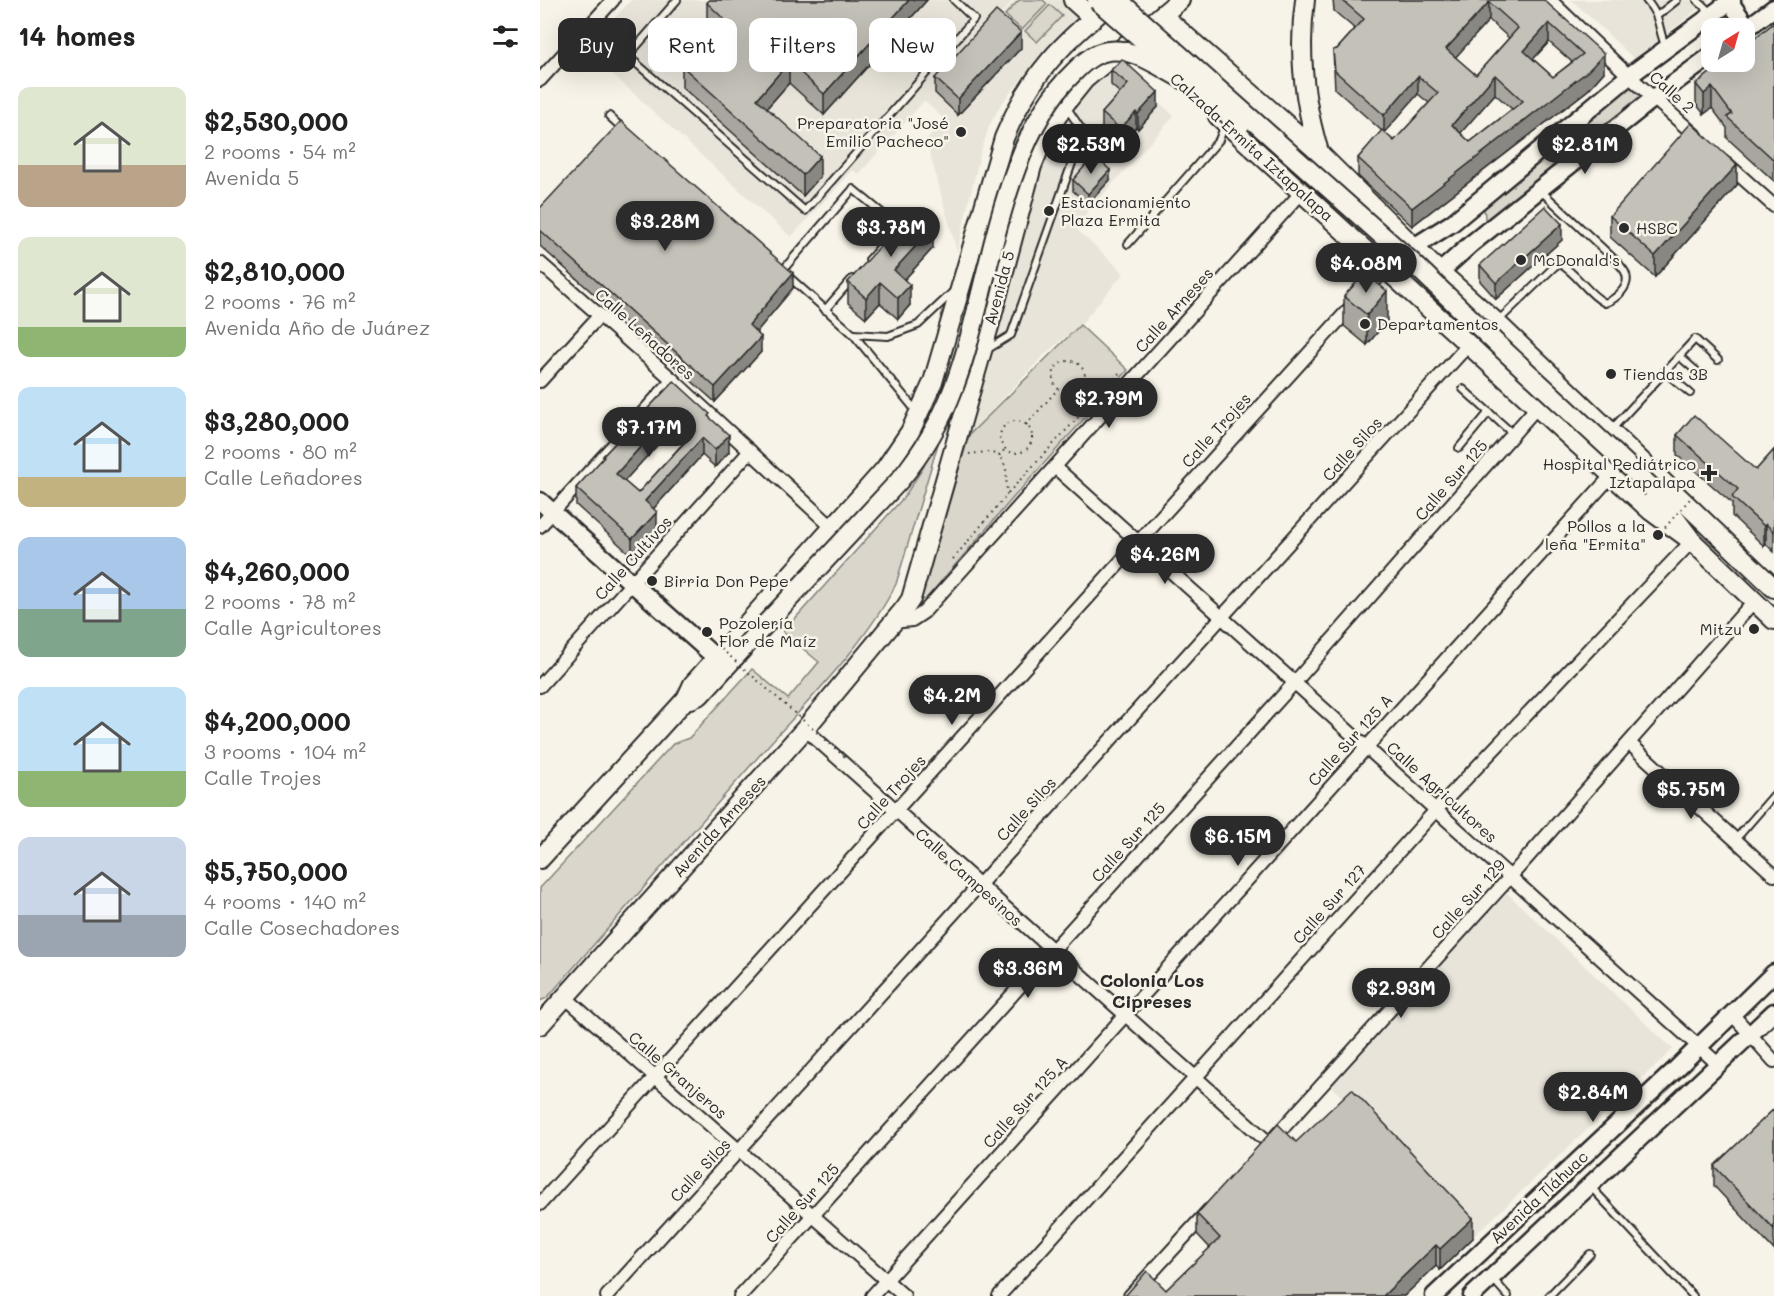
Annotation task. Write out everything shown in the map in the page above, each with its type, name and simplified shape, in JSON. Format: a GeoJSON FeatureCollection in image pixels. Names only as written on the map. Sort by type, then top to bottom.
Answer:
{"type":"FeatureCollection","features":[{"type":"Feature","properties":{"kind":"main road"},"geometry":{"type":"LineString","coordinates":[[1073,0],[1093,18]]}},
{"type":"Feature","properties":{"kind":"main road","name":"Calzada Ermita Iztapalapa"},"geometry":{"type":"LineString","coordinates":[[1097,0],[1286,166],[1388,243],[1413,247]]}},
{"type":"Feature","properties":{"kind":"main road"},"geometry":{"type":"LineString","coordinates":[[540,859],[686,699],[693,684],[717,651],[833,528],[885,469],[910,432],[928,394],[1004,138],[1015,110],[1050,58],[1093,18],[1117,0]]}},
{"type":"Feature","properties":{"kind":"main road","name":"Calzada Ermita Iztapalapa"},"geometry":{"type":"LineString","coordinates":[[1117,0],[1414,264],[1496,344],[1652,488],[1692,541]]}},
{"type":"Feature","properties":{"kind":"main road","name":"Avenida 5"},"geometry":{"type":"LineString","coordinates":[[893,622],[911,599],[982,352],[1032,166],[1044,137],[1065,104],[1085,79],[1180,0]]}},
{"type":"Feature","properties":{"kind":"main road"},"geometry":{"type":"LineString","coordinates":[[1305,0],[1302,31],[1304,81],[1312,131],[1319,153]]}},
{"type":"Feature","properties":{"kind":"main road"},"geometry":{"type":"LineString","coordinates":[[1413,247],[1452,223],[1629,76],[1731,1],[1740,18]]}},
{"type":"Feature","properties":{"kind":"main road"},"geometry":{"type":"LineString","coordinates":[[1755,22],[1774,8]]}},
{"type":"Feature","properties":{"kind":"main road","name":"Calzada Ermita Iztapalapa"},"geometry":{"type":"LineString","coordinates":[[1162,15],[1319,153],[1413,247],[1497,323],[1774,588]]}},
{"type":"Feature","properties":{"kind":"main road","name":"Calzada Ermita Iztapalapa"},"geometry":{"type":"LineString","coordinates":[[1132,41],[1208,106],[1651,511],[1692,541],[1774,620]]}},
{"type":"Feature","properties":{"kind":"main road"},"geometry":{"type":"LineString","coordinates":[[686,699],[700,695],[888,494],[929,442],[959,374],[1013,176],[1036,126],[1061,86],[1091,57],[1115,50],[1138,55],[1191,83]]}},
{"type":"Feature","properties":{"kind":"main road"},"geometry":{"type":"LineString","coordinates":[[1440,272],[1471,244],[1653,98],[1701,63]]}},
{"type":"Feature","properties":{"kind":"main road"},"geometry":{"type":"LineString","coordinates":[[1208,106],[1206,92],[1209,83],[1218,77],[1232,76]]}},
{"type":"Feature","properties":{"kind":"main road"},"geometry":{"type":"LineString","coordinates":[[1452,223],[1459,235],[1471,244]]}},
{"type":"Feature","properties":{"kind":"main road"},"geometry":{"type":"LineString","coordinates":[[546,506],[633,584],[717,651]]}},
{"type":"Feature","properties":{"kind":"main road","name":"Avenida Arneses"},"geometry":{"type":"LineString","coordinates":[[540,1025],[553,1007],[805,729],[893,622]]}},
{"type":"Feature","properties":{"kind":"main road","name":"Avenida Tláhuac"},"geometry":{"type":"LineString","coordinates":[[1434,1296],[1774,973]]}},
{"type":"Feature","properties":{"kind":"main road","name":"Avenida Tláhuac"},"geometry":{"type":"LineString","coordinates":[[1472,1296],[1774,1012]]}},
{"type":"Feature","properties":{"kind":"street"},"geometry":{"type":"LineString","coordinates":[[540,80],[613,0]]}},
{"type":"Feature","properties":{"kind":"street","name":"Calle 2"},"geometry":{"type":"LineString","coordinates":[[1550,0],[1687,132],[1710,149],[1774,206]]}},
{"type":"Feature","properties":{"kind":"street","name":"Calle Arneses"},"geometry":{"type":"LineString","coordinates":[[893,622],[912,620],[924,612],[1302,192]]}},
{"type":"Feature","properties":{"kind":"street","name":"Calle Leñadores"},"geometry":{"type":"LineString","coordinates":[[540,263],[673,380],[833,528]]}},
{"type":"Feature","properties":{"kind":"street","name":"Calle Trojes"},"geometry":{"type":"LineString","coordinates":[[540,1204],[1386,268]]}},
{"type":"Feature","properties":{"kind":"street"},"geometry":{"type":"LineString","coordinates":[[540,381],[600,315]]}},
{"type":"Feature","properties":{"kind":"street","name":"Calle Silos"},"geometry":{"type":"LineString","coordinates":[[607,1296],[1469,344]]}},
{"type":"Feature","properties":{"kind":"street"},"geometry":{"type":"LineString","coordinates":[[540,526],[546,506],[673,380]]}},
{"type":"Feature","properties":{"kind":"street","name":"Calle Sur 125"},"geometry":{"type":"LineString","coordinates":[[740,1296],[1295,682],[1538,407]]}},
{"type":"Feature","properties":{"kind":"street","name":"Calle Cultivos"},"geometry":{"type":"LineString","coordinates":[[540,686],[750,451]]}},
{"type":"Feature","properties":{"kind":"street","name":"Calle Agricultores"},"geometry":{"type":"LineString","coordinates":[[1055,467],[1718,1064]]}},
{"type":"Feature","properties":{"kind":"street","name":"Calle Sur 125 A"},"geometry":{"type":"LineString","coordinates":[[872,1296],[1612,475]]}},
{"type":"Feature","properties":{"kind":"street","name":"Calle Sur 127"},"geometry":{"type":"LineString","coordinates":[[999,1296],[1436,810],[1692,541]]}},
{"type":"Feature","properties":{"kind":"street","name":"Calle Sur 129"},"geometry":{"type":"LineString","coordinates":[[1266,1147],[1511,876],[1754,601]]}},
{"type":"Feature","properties":{"kind":"street","name":"Calle Campesinos"},"geometry":{"type":"LineString","coordinates":[[805,729],[1196,1077],[1266,1147]]}},
{"type":"Feature","properties":{"kind":"street"},"geometry":{"type":"LineString","coordinates":[[1629,742],[1774,875]]}},
{"type":"Feature","properties":{"kind":"street","name":"Calle Granjeros"},"geometry":{"type":"LineString","coordinates":[[553,1007],[656,1078],[904,1296]]}},
{"type":"Feature","properties":{"kind":"street"},"geometry":{"type":"LineString","coordinates":[[1732,1014],[1774,1061]]}},
{"type":"Feature","properties":{"kind":"street"},"geometry":{"type":"LineString","coordinates":[[1130,1296],[1215,1202]]}},
{"type":"Feature","properties":{"kind":"lane"},"geometry":{"type":"LineString","coordinates":[[677,0],[628,56],[805,211],[975,19],[954,0]]}},
{"type":"Feature","properties":{"kind":"lane"},"geometry":{"type":"LineString","coordinates":[[1646,0],[1658,15],[1661,36],[1666,49]]}},
{"type":"Feature","properties":{"kind":"lane"},"geometry":{"type":"LineString","coordinates":[[1658,15],[1677,0]]}},
{"type":"Feature","properties":{"kind":"lane"},"geometry":{"type":"LineString","coordinates":[[1697,0],[1713,15]]}},
{"type":"Feature","properties":{"kind":"lane"},"geometry":{"type":"LineString","coordinates":[[982,352],[1011,335],[1083,132],[1065,104]]}},
{"type":"Feature","properties":{"kind":"lane"},"geometry":{"type":"LineString","coordinates":[[609,116],[626,131]]}},
{"type":"Feature","properties":{"kind":"lane"},"geometry":{"type":"LineString","coordinates":[[1128,244],[1218,140],[1226,124]]}},
{"type":"Feature","properties":{"kind":"lane"},"geometry":{"type":"LineString","coordinates":[[782,271],[854,189],[897,226],[861,268]]}},
{"type":"Feature","properties":{"kind":"lane"},"geometry":{"type":"LineString","coordinates":[[1497,323],[1560,264],[1567,268],[1597,299],[1605,303],[1613,300],[1626,283],[1626,273],[1615,260],[1540,190]]}},
{"type":"Feature","properties":{"kind":"lane"},"geometry":{"type":"LineString","coordinates":[[773,263],[853,334],[919,414]]}},
{"type":"Feature","properties":{"kind":"lane"},"geometry":{"type":"LineString","coordinates":[[825,310],[854,276]]}},
{"type":"Feature","properties":{"kind":"lane"},"geometry":{"type":"LineString","coordinates":[[853,334],[888,336],[918,326],[960,285]]}},
{"type":"Feature","properties":{"kind":"lane"},"geometry":{"type":"LineString","coordinates":[[1610,431],[1695,339],[1718,360]]}},
{"type":"Feature","properties":{"kind":"lane"},"geometry":{"type":"LineString","coordinates":[[1679,356],[1703,377]]}},
{"type":"Feature","properties":{"kind":"lane"},"geometry":{"type":"LineString","coordinates":[[1665,372],[1690,393]]}},
{"type":"Feature","properties":{"kind":"lane"},"geometry":{"type":"LineString","coordinates":[[1463,389],[1514,434]]}},
{"type":"Feature","properties":{"kind":"lane"},"geometry":{"type":"LineString","coordinates":[[1459,448],[1489,412]]}},
{"type":"Feature","properties":{"kind":"lane"},"geometry":{"type":"LineString","coordinates":[[1736,840],[1774,795]]}},
{"type":"Feature","properties":{"kind":"lane"},"geometry":{"type":"LineString","coordinates":[[1767,803],[1774,808]]}},
{"type":"Feature","properties":{"kind":"lane"},"geometry":{"type":"LineString","coordinates":[[1589,1185],[1693,1296]]}},
{"type":"Feature","properties":{"kind":"lane"},"geometry":{"type":"LineString","coordinates":[[1549,1296],[1590,1254]]}},
{"type":"Feature","properties":{"kind":"lane"},"geometry":{"type":"LineString","coordinates":[[1491,1278],[1508,1296]]}},
{"type":"Feature","properties":{"kind":"path"},"geometry":{"type":"LineString","coordinates":[[1070,361],[1083,368],[1085,384],[1078,392],[1067,393],[1058,389],[1053,379],[1055,369],[1059,364],[1070,361]]}},
{"type":"Feature","properties":{"kind":"path"},"geometry":{"type":"LineString","coordinates":[[947,566],[1007,495],[1122,370]]}},
{"type":"Feature","properties":{"kind":"path"},"geometry":{"type":"LineString","coordinates":[[1026,425],[1058,389]]}},
{"type":"Feature","properties":{"kind":"path"},"geometry":{"type":"LineString","coordinates":[[1016,421],[1026,425],[1032,433],[1028,447],[1024,451],[1015,453],[1005,449],[1000,439],[1002,429],[1006,424],[1016,421]]}},
{"type":"Feature","properties":{"kind":"path"},"geometry":{"type":"LineString","coordinates":[[1000,455],[1005,449]]}},
{"type":"Feature","properties":{"kind":"path"},"geometry":{"type":"LineString","coordinates":[[952,457],[981,452],[1000,455]]}},
{"type":"Feature","properties":{"kind":"path"},"geometry":{"type":"LineString","coordinates":[[1000,455],[1006,468],[1007,495]]}},
{"type":"Feature","properties":{"kind":"path"},"geometry":{"type":"LineString","coordinates":[[1661,532],[1696,492]]}},
{"type":"Feature","properties":{"kind":"path"},"geometry":{"type":"LineString","coordinates":[[717,651],[845,757]]}},
{"type":"Feature","properties":{"kind":"shaded area"},"geometry":{"type":"Polygon","coordinates":[[[631,0],[1013,0],[956,66],[956,18],[869,18],[869,72],[951,72],[941,83],[951,72],[956,72],[956,66],[1015,0],[1064,0],[1076,10],[1077,20],[1038,59],[1001,104],[990,124],[980,154],[957,252],[926,140],[944,119],[924,101],[859,174],[853,170],[791,237],[610,72],[636,72],[636,18],[615,18],[631,0]]]}},
{"type":"Feature","properties":{"kind":"shaded area"},"geometry":{"type":"Polygon","coordinates":[[[1019,0],[1043,0],[1047,4],[1022,30],[1005,15],[1019,0]]]}},
{"type":"Feature","properties":{"kind":"shaded area"},"geometry":{"type":"Polygon","coordinates":[[[1572,0],[1710,0],[1634,59],[1572,0]]]}},
{"type":"Feature","properties":{"kind":"shaded area"},"geometry":{"type":"Polygon","coordinates":[[[1050,5],[1062,16],[1037,42],[1025,31],[1050,5]]]}},
{"type":"Feature","properties":{"kind":"shaded area"},"geometry":{"type":"Polygon","coordinates":[[[1116,62],[1174,116],[1074,227],[1124,273],[1080,325],[1046,353],[969,435],[993,335],[1049,143],[1086,87],[1116,62]]]}},
{"type":"Feature","properties":{"kind":"shaded area"},"geometry":{"type":"Polygon","coordinates":[[[1627,84],[1646,100],[1486,230],[1484,206],[1627,84]]]}},
{"type":"Feature","properties":{"kind":"shaded area"},"geometry":{"type":"Polygon","coordinates":[[[1080,325],[1128,370],[925,600],[921,598],[969,435],[1080,325]]]}},
{"type":"Feature","properties":{"kind":"shaded area"},"geometry":{"type":"Polygon","coordinates":[[[944,424],[896,584],[870,627],[819,690],[547,998],[540,1001],[540,888],[673,744],[689,738],[752,669],[788,699],[819,662],[783,632],[904,497],[923,468],[944,424]]]}},
{"type":"Feature","properties":{"kind":"shaded area"},"geometry":{"type":"Polygon","coordinates":[[[1507,893],[1673,1049],[1475,1235],[1330,1085],[1507,893]]]}},
{"type":"Feature","properties":{"kind":"building"},"geometry":{"type":"Polygon","coordinates":[[[709,0],[909,0],[893,18],[869,18],[869,44],[857,58],[857,18],[749,18],[749,72],[780,72],[757,99],[820,156],[803,175],[689,72],[737,72],[737,18],[723,18],[707,3],[709,0]]]}},
{"type":"Feature","properties":{"kind":"building"},"geometry":{"type":"Polygon","coordinates":[[[1342,0],[1544,0],[1604,54],[1588,71],[1412,208],[1358,158],[1382,130],[1394,141],[1438,93],[1418,76],[1384,115],[1335,71],[1333,50],[1337,49],[1364,19],[1342,0]],[[1489,2],[1446,49],[1476,75],[1518,28],[1489,2]],[[1549,23],[1524,51],[1553,77],[1583,54],[1549,23]],[[1495,75],[1452,125],[1470,142],[1523,101],[1495,75]]]}},
{"type":"Feature","properties":{"kind":"building"},"geometry":{"type":"Polygon","coordinates":[[[996,11],[1021,32],[958,99],[935,78],[940,72],[956,72],[956,55],[996,11]]]}},
{"type":"Feature","properties":{"kind":"building"},"geometry":{"type":"Polygon","coordinates":[[[1774,23],[1774,160],[1727,117],[1732,114],[1712,87],[1704,94],[1696,84],[1711,72],[1755,72],[1755,38],[1774,23]]]}},
{"type":"Feature","properties":{"kind":"building"},"geometry":{"type":"Polygon","coordinates":[[[1122,59],[1158,92],[1138,114],[1136,112],[1120,129],[1102,113],[1128,84],[1111,70],[1122,59]]]}},
{"type":"Feature","properties":{"kind":"building"},"geometry":{"type":"Polygon","coordinates":[[[800,72],[844,72],[824,94],[800,72]]]}},
{"type":"Feature","properties":{"kind":"building"},"geometry":{"type":"Polygon","coordinates":[[[621,121],[793,273],[749,325],[761,337],[715,387],[540,230],[540,208],[621,121]]]}},
{"type":"Feature","properties":{"kind":"building"},"geometry":{"type":"Polygon","coordinates":[[[1691,123],[1737,165],[1655,256],[1610,216],[1691,123]]]}},
{"type":"Feature","properties":{"kind":"building"},"geometry":{"type":"Polygon","coordinates":[[[1094,155],[1110,170],[1088,194],[1073,180],[1094,155]]]}},
{"type":"Feature","properties":{"kind":"building"},"geometry":{"type":"Polygon","coordinates":[[[1545,206],[1562,224],[1496,283],[1480,265],[1545,206]]]}},
{"type":"Feature","properties":{"kind":"building"},"geometry":{"type":"Polygon","coordinates":[[[913,210],[933,227],[894,270],[910,285],[898,298],[880,282],[866,298],[848,282],[913,210]]]}},
{"type":"Feature","properties":{"kind":"building"},"geometry":{"type":"Polygon","coordinates":[[[1365,273],[1387,291],[1367,315],[1344,296],[1365,273]]]}},
{"type":"Feature","properties":{"kind":"building"},"geometry":{"type":"Polygon","coordinates":[[[674,381],[729,435],[715,450],[702,438],[645,501],[657,512],[632,539],[576,488],[674,381]],[[676,413],[666,424],[663,422],[616,474],[638,493],[695,431],[676,413]]]}},
{"type":"Feature","properties":{"kind":"building"},"geometry":{"type":"Polygon","coordinates":[[[1694,415],[1756,470],[1774,450],[1774,532],[1732,497],[1738,489],[1677,435],[1694,415]]]}},
{"type":"Feature","properties":{"kind":"building"},"geometry":{"type":"Polygon","coordinates":[[[1352,1089],[1473,1218],[1440,1249],[1436,1245],[1383,1296],[1125,1296],[1147,1271],[1166,1290],[1220,1238],[1197,1214],[1278,1124],[1296,1142],[1352,1089]]]}},
{"type":"Feature","properties":{"kind":"building"},"geometry":{"type":"Polygon","coordinates":[[[1774,1109],[1774,1229],[1714,1166],[1774,1109]]]}},
{"type":"Feature","properties":{"kind":"place","name":"Preparatoria \"José Emilio Pacheco\""},"geometry":{"type":"Point","coordinates":[961,132]}},
{"type":"Feature","properties":{"kind":"place","name":"Estacionamiento Plaza Ermita"},"geometry":{"type":"Point","coordinates":[1049,211]}},
{"type":"Feature","properties":{"kind":"place","name":"HSBC"},"geometry":{"type":"Point","coordinates":[1624,228]}},
{"type":"Feature","properties":{"kind":"place","name":"McDonald's"},"geometry":{"type":"Point","coordinates":[1521,260]}},
{"type":"Feature","properties":{"kind":"place","name":"Departamentos"},"geometry":{"type":"Point","coordinates":[1365,324]}},
{"type":"Feature","properties":{"kind":"place","name":"Tiendas 3B"},"geometry":{"type":"Point","coordinates":[1611,374]}},
{"type":"Feature","properties":{"kind":"place","name":"Hospital Pediátrico Iztapalapa"},"geometry":{"type":"Point","coordinates":[1709,473]}},
{"type":"Feature","properties":{"kind":"place","name":"Pollos a la leña \"Ermita\""},"geometry":{"type":"Point","coordinates":[1658,535]}},
{"type":"Feature","properties":{"kind":"place","name":"Birria Don Pepe"},"geometry":{"type":"Point","coordinates":[652,581]}},
{"type":"Feature","properties":{"kind":"place","name":"Mitzu"},"geometry":{"type":"Point","coordinates":[1754,629]}},
{"type":"Feature","properties":{"kind":"place","name":"Pozolería Flor de Maíz"},"geometry":{"type":"Point","coordinates":[707,632]}},
{"type":"Feature","properties":{"kind":"district","name":"Colonia Los Cipreses"},"geometry":{"type":"Point","coordinates":[1152,991]}}]}
